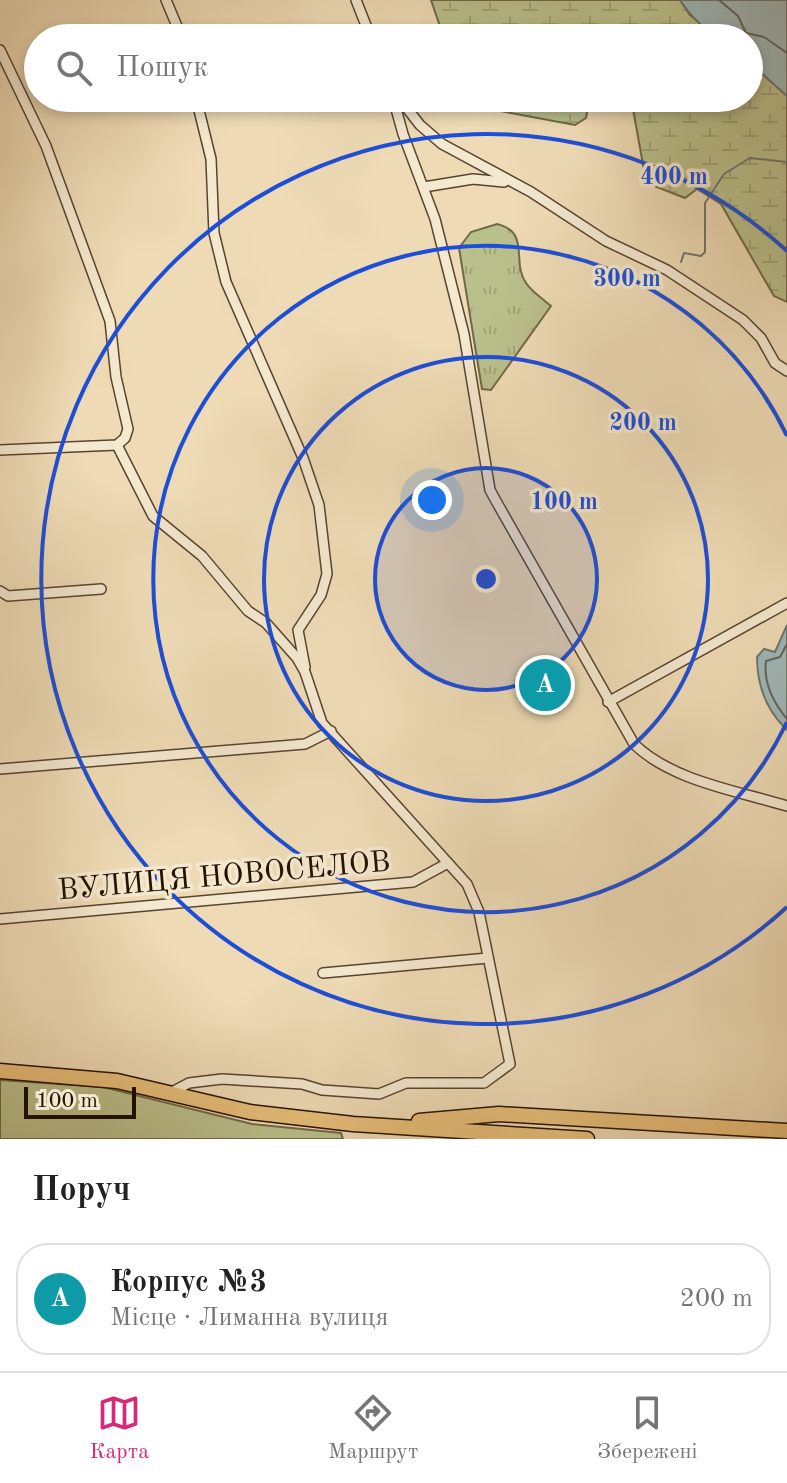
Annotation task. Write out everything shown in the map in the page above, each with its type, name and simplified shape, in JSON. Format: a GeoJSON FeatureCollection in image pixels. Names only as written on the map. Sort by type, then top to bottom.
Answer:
{"type":"FeatureCollection","features":[{"type":"Feature","properties":{"kind":"highway"},"geometry":{"type":"LineString","coordinates":[[0,1071],[117,1081],[250,1112],[587,1139]]}},
{"type":"Feature","properties":{"kind":"highway"},"geometry":{"type":"LineString","coordinates":[[395,1125],[499,1114],[787,1131]]}},
{"type":"Feature","properties":{"kind":"street"},"geometry":{"type":"LineString","coordinates":[[166,0],[176,24]]}},
{"type":"Feature","properties":{"kind":"street"},"geometry":{"type":"LineString","coordinates":[[356,0],[365,24]]}},
{"type":"Feature","properties":{"kind":"street"},"geometry":{"type":"LineString","coordinates":[[0,50],[24,100]]}},
{"type":"Feature","properties":{"kind":"street"},"geometry":{"type":"LineString","coordinates":[[0,450],[117,445],[125,438],[128,429],[116,377],[110,321],[46,146],[30,112]]}},
{"type":"Feature","properties":{"kind":"street"},"geometry":{"type":"LineString","coordinates":[[199,112],[211,159],[214,233],[226,282],[303,458],[319,505],[327,574],[321,595],[298,630],[280,636]]}},
{"type":"Feature","properties":{"kind":"street"},"geometry":{"type":"LineString","coordinates":[[400,112],[464,334],[490,490],[608,702],[634,744],[657,762],[787,806]]}},
{"type":"Feature","properties":{"kind":"street"},"geometry":{"type":"LineString","coordinates":[[408,112],[442,144],[606,241],[667,270],[743,320],[761,338],[775,363],[787,371]]}},
{"type":"Feature","properties":{"kind":"street"},"geometry":{"type":"LineString","coordinates":[[424,187],[473,179],[511,183]]}},
{"type":"Feature","properties":{"kind":"street"},"geometry":{"type":"LineString","coordinates":[[117,445],[153,516],[202,556],[240,603],[280,636],[305,672],[328,725],[467,884],[479,912],[510,1064],[484,1083],[406,1083],[379,1094],[322,1090],[302,1084],[222,1079],[189,1083],[170,1093]]}},
{"type":"Feature","properties":{"kind":"street"},"geometry":{"type":"LineString","coordinates":[[0,591],[8,596],[101,589]]}},
{"type":"Feature","properties":{"kind":"street"},"geometry":{"type":"LineString","coordinates":[[608,702],[787,603]]}},
{"type":"Feature","properties":{"kind":"street"},"geometry":{"type":"LineString","coordinates":[[298,630],[305,672]]}},
{"type":"Feature","properties":{"kind":"street"},"geometry":{"type":"LineString","coordinates":[[0,769],[305,744],[328,725]]}},
{"type":"Feature","properties":{"kind":"street","name":"ВУЛИЦЯ НОВОСЕЛОВ"},"geometry":{"type":"LineString","coordinates":[[0,919],[413,882],[448,863]]}},
{"type":"Feature","properties":{"kind":"street"},"geometry":{"type":"LineString","coordinates":[[323,973],[488,958]]}},
{"type":"Feature","properties":{"kind":"green space"},"geometry":{"type":"Polygon","coordinates":[[[431,0],[680,0],[690,15],[701,24],[439,24],[431,0]]]}},
{"type":"Feature","properties":{"kind":"green space"},"geometry":{"type":"Polygon","coordinates":[[[763,75],[787,96],[787,302],[774,296],[721,204],[697,189],[685,198],[654,186],[644,170],[634,112],[763,112],[763,75]]]}},
{"type":"Feature","properties":{"kind":"green space"},"geometry":{"type":"Polygon","coordinates":[[[506,112],[587,112],[586,118],[575,125],[506,112]]]}},
{"type":"Feature","properties":{"kind":"green space"},"geometry":{"type":"Polygon","coordinates":[[[497,224],[514,234],[526,283],[551,306],[491,390],[482,389],[459,248],[471,232],[497,224]]]}},
{"type":"Feature","properties":{"kind":"green space"},"geometry":{"type":"Polygon","coordinates":[[[0,1080],[103,1087],[252,1124],[341,1133],[343,1139],[0,1139],[0,1080]]]}},
{"type":"Feature","properties":{"kind":"water"},"geometry":{"type":"Polygon","coordinates":[[[680,0],[787,0],[787,96],[763,75],[763,24],[700,24],[680,0]]]}},
{"type":"Feature","properties":{"kind":"water"},"geometry":{"type":"Polygon","coordinates":[[[787,625],[787,730],[764,697],[757,657],[764,649],[775,652],[787,625]]]}},
{"type":"Feature","properties":{"kind":"waterway"},"geometry":{"type":"LineString","coordinates":[[681,262],[684,253],[701,256],[705,252],[705,203],[724,174],[750,158],[787,162]]}},
{"type":"Feature","properties":{"kind":"place","name":"Корпус №3"},"geometry":{"type":"Point","coordinates":[545,685]}}]}
